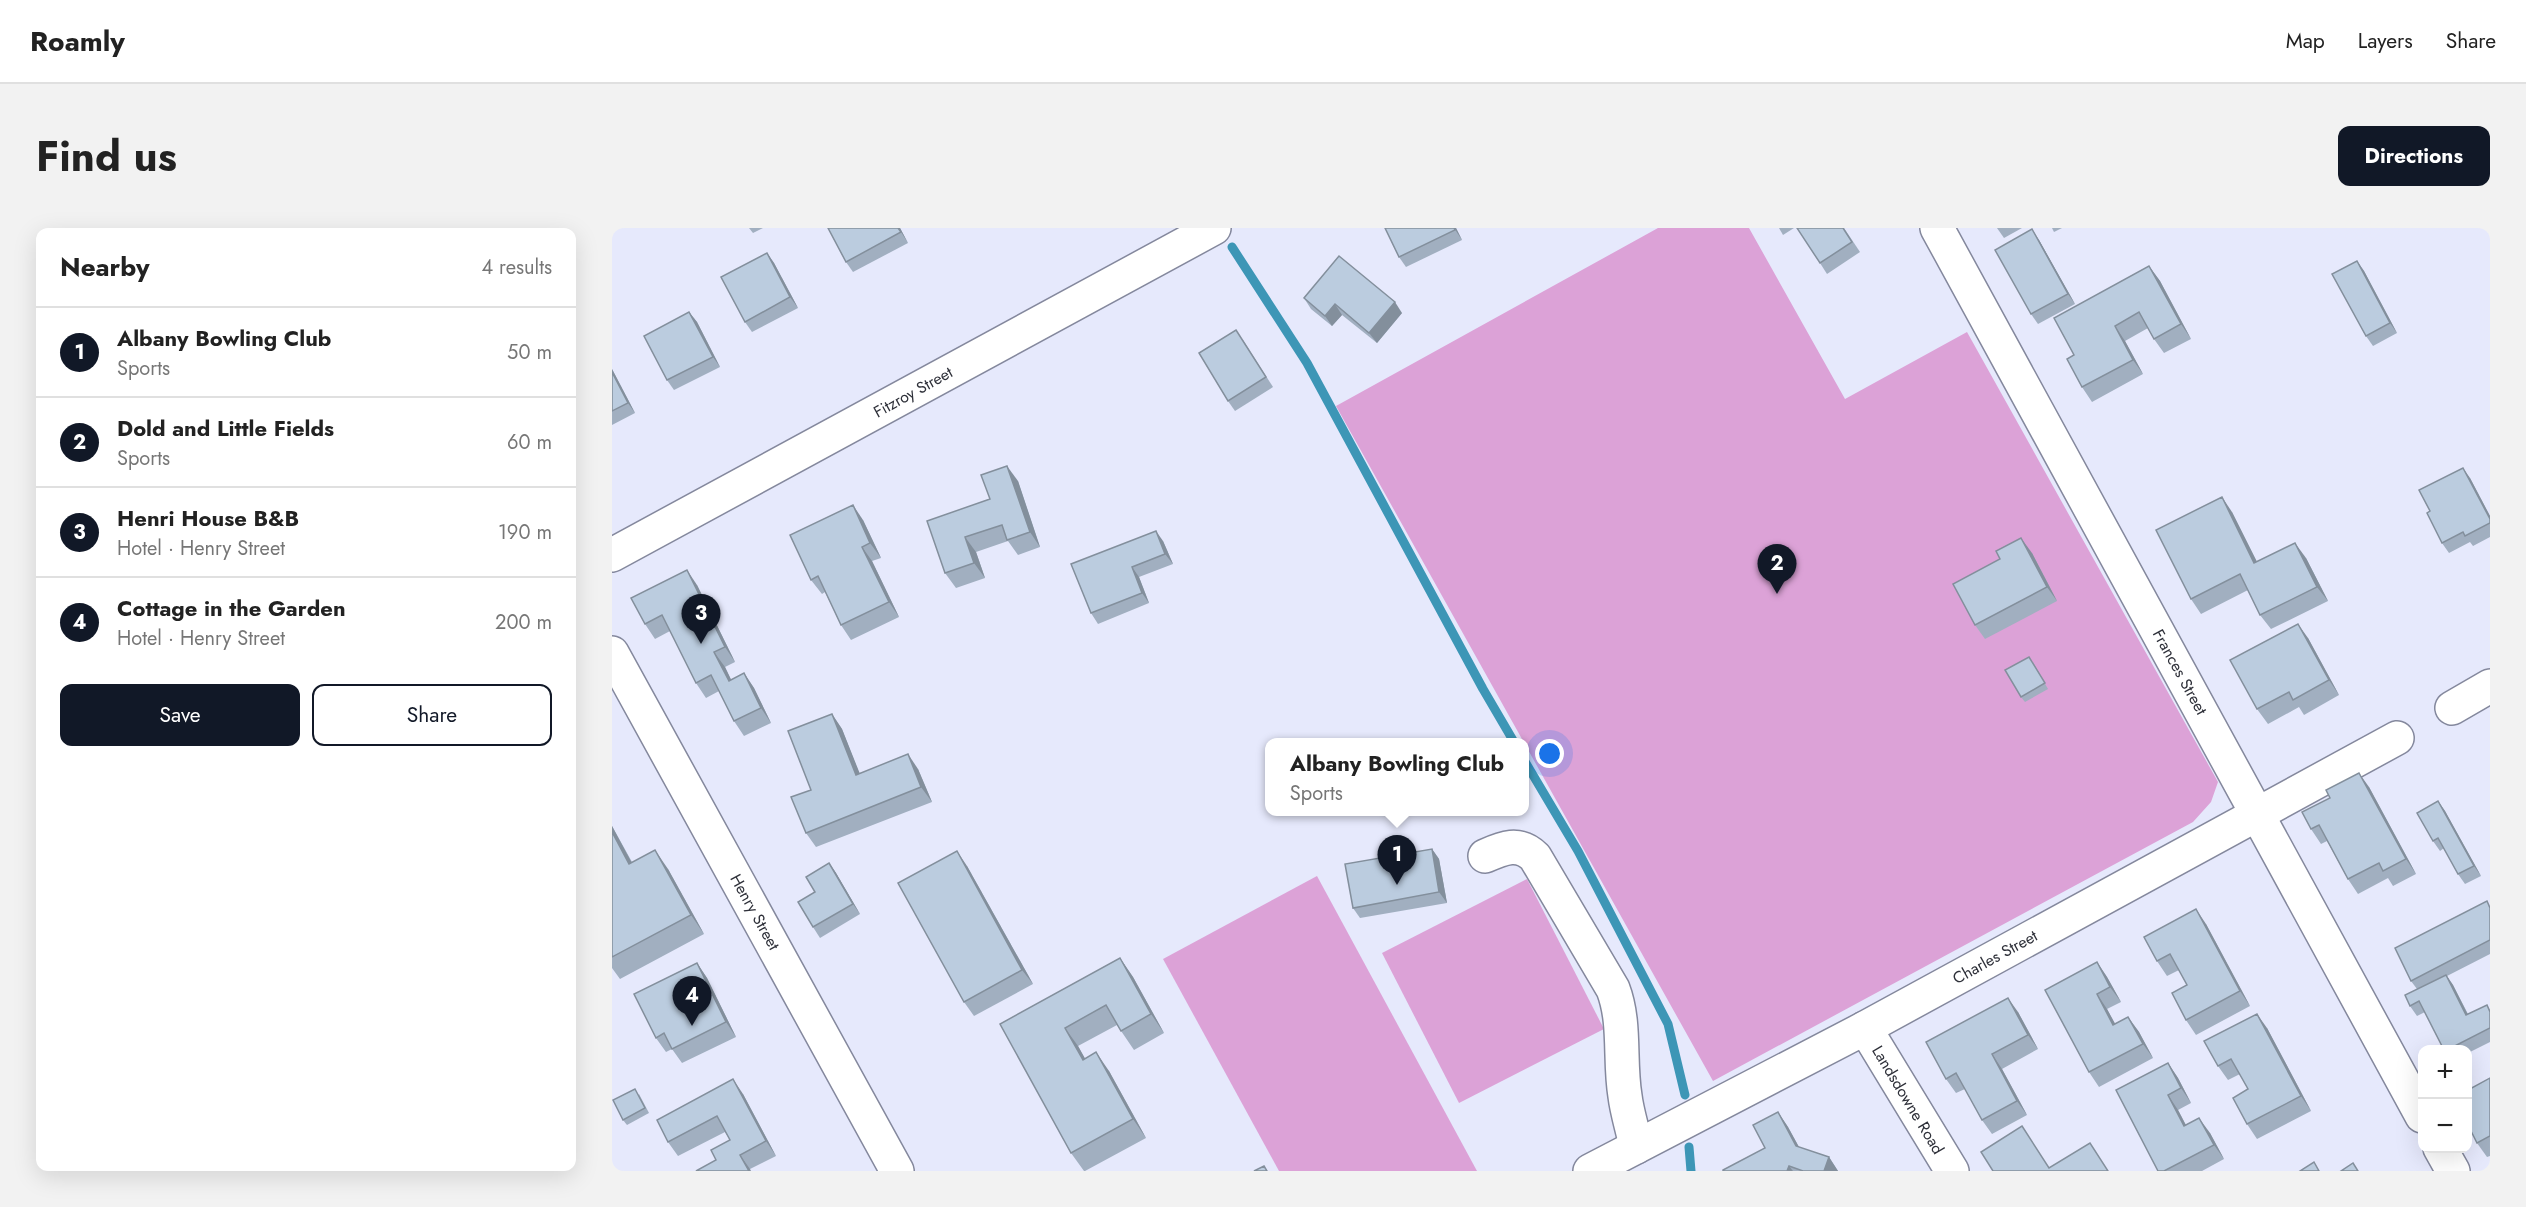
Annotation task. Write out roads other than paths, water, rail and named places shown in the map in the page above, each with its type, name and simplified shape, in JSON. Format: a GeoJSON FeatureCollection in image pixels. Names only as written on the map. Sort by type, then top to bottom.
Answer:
{"type":"FeatureCollection","features":[{"type":"Feature","properties":{"kind":"street","name":"Fitzroy Street"},"geometry":{"type":"LineString","coordinates":[[612,555],[1214,228]]}},
{"type":"Feature","properties":{"kind":"street","name":"Frances Street"},"geometry":{"type":"LineString","coordinates":[[1937,228],[2418,1109]]}},
{"type":"Feature","properties":{"kind":"street","name":"Henry Street"},"geometry":{"type":"LineString","coordinates":[[612,653],[897,1171]]}},
{"type":"Feature","properties":{"kind":"street"},"geometry":{"type":"LineString","coordinates":[[2452,708],[2490,686]]}},
{"type":"Feature","properties":{"kind":"street","name":"Charles Street"},"geometry":{"type":"LineString","coordinates":[[1590,1171],[1865,1028],[2397,738]]}},
{"type":"Feature","properties":{"kind":"street"},"geometry":{"type":"LineString","coordinates":[[1485,856],[1502,848],[1517,846],[1527,849],[1536,857],[1613,989],[1620,1020],[1624,1096],[1636,1147]]}},
{"type":"Feature","properties":{"kind":"street","name":"Landsdowne Road"},"geometry":{"type":"LineString","coordinates":[[1865,1028],[1952,1171]]}},
{"type":"Feature","properties":{"kind":"street"},"geometry":{"type":"LineString","coordinates":[[2442,1153],[2452,1171]]}},
{"type":"Feature","properties":{"kind":"waterway"},"geometry":{"type":"LineString","coordinates":[[1232,247],[1307,363],[1512,738]]}},
{"type":"Feature","properties":{"kind":"waterway"},"geometry":{"type":"LineString","coordinates":[[1529,768],[1578,851],[1668,1024],[1685,1095]]}},
{"type":"Feature","properties":{"kind":"waterway"},"geometry":{"type":"LineString","coordinates":[[1689,1147],[1691,1171]]}},
{"type":"Feature","properties":{"kind":"place","name":"Dold and Little Fields"},"geometry":{"type":"Point","coordinates":[1777,594]}},
{"type":"Feature","properties":{"kind":"place","name":"Henri House B&B"},"geometry":{"type":"Point","coordinates":[701,644]}},
{"type":"Feature","properties":{"kind":"place","name":"Albany Bowling Club"},"geometry":{"type":"Point","coordinates":[1397,885]}},
{"type":"Feature","properties":{"kind":"place","name":"Cottage in the Garden"},"geometry":{"type":"Point","coordinates":[692,1026]}}]}
